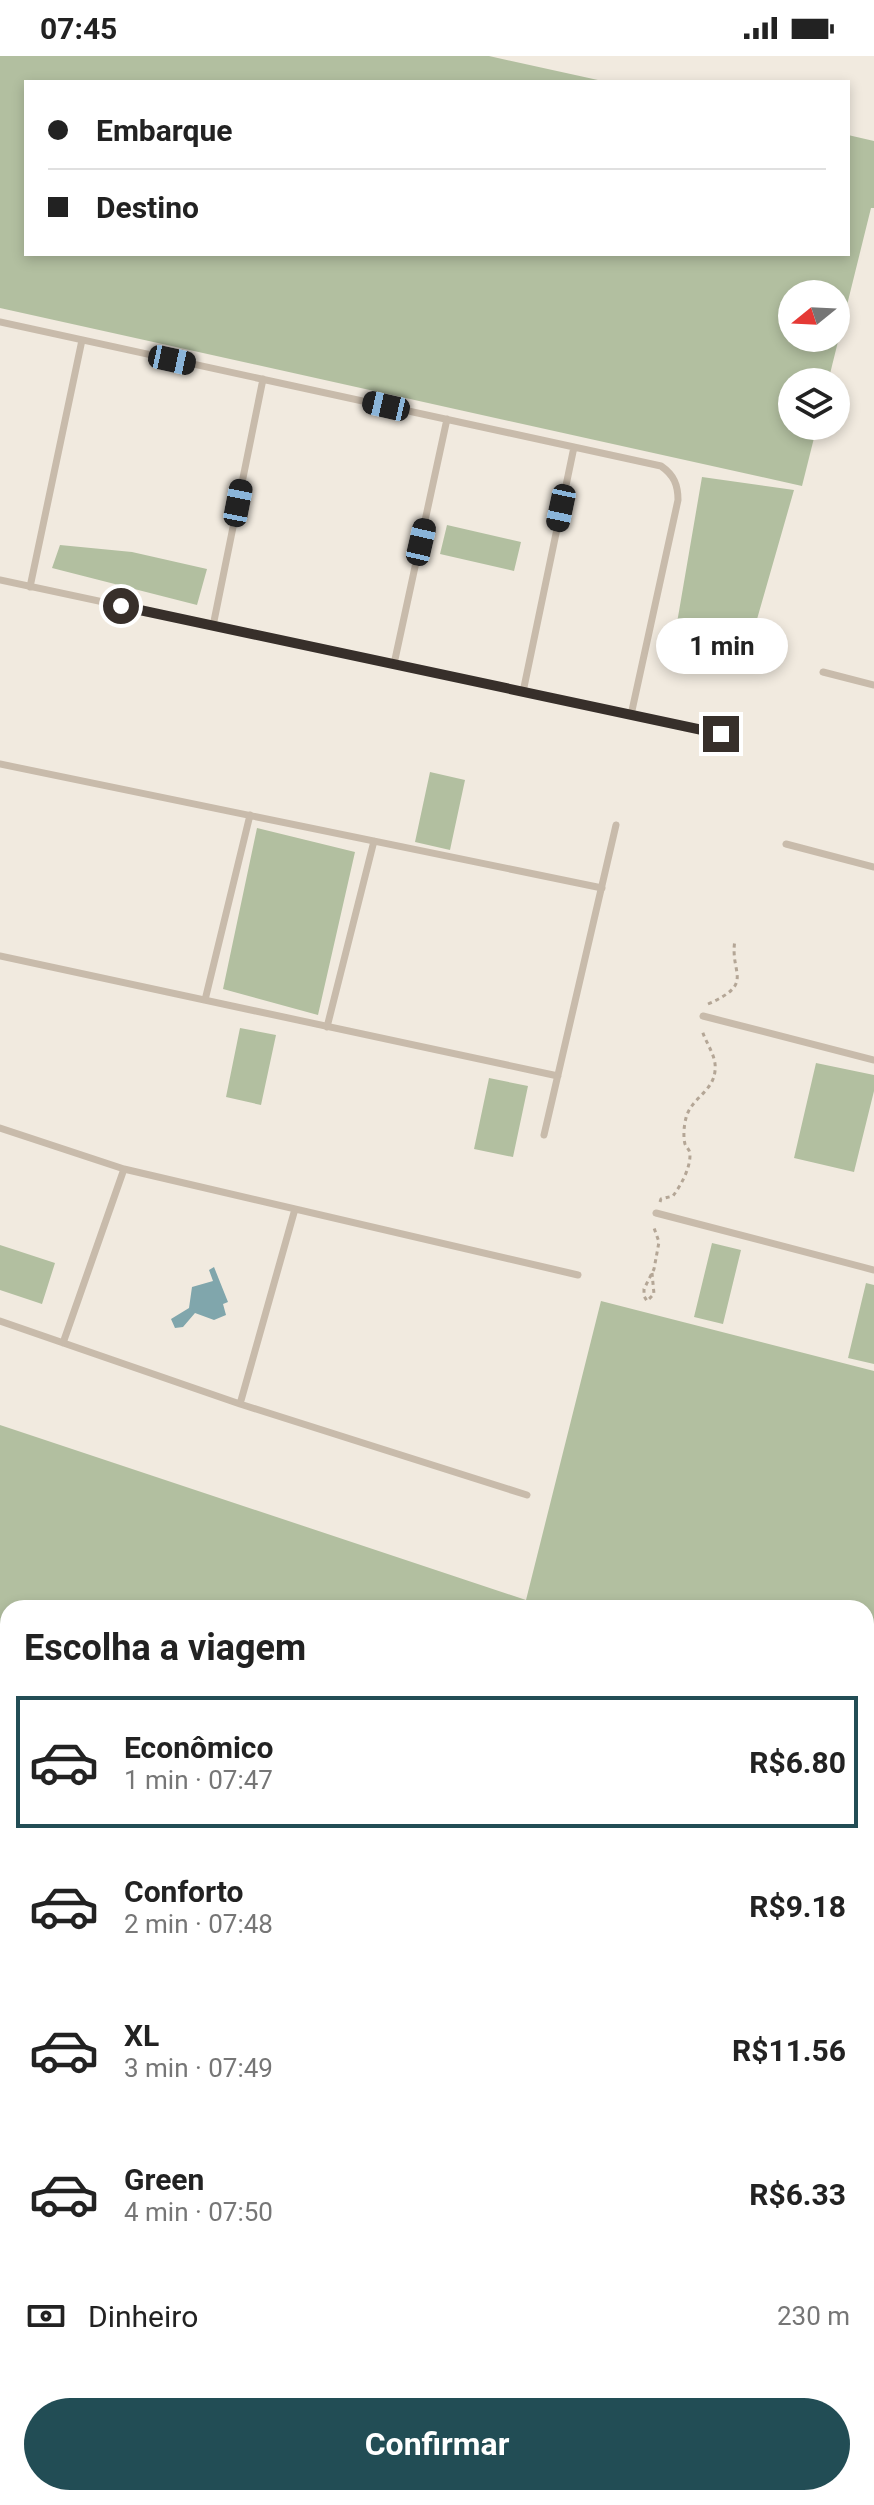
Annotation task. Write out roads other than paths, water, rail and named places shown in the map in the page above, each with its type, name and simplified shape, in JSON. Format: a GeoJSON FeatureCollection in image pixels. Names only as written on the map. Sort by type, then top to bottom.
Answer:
{"type":"FeatureCollection","features":[{"type":"Feature","properties":{"kind":"lane"},"geometry":{"type":"LineString","coordinates":[[0,322],[668,470],[678,486],[678,500],[631,715]]}},
{"type":"Feature","properties":{"kind":"lane"},"geometry":{"type":"LineString","coordinates":[[30,587],[82,340]]}},
{"type":"Feature","properties":{"kind":"lane"},"geometry":{"type":"LineString","coordinates":[[213,626],[263,379]]}},
{"type":"Feature","properties":{"kind":"lane"},"geometry":{"type":"LineString","coordinates":[[394,664],[447,419]]}},
{"type":"Feature","properties":{"kind":"lane"},"geometry":{"type":"LineString","coordinates":[[523,692],[574,447]]}},
{"type":"Feature","properties":{"kind":"lane"},"geometry":{"type":"LineString","coordinates":[[0,580],[721,734]]}},
{"type":"Feature","properties":{"kind":"lane"},"geometry":{"type":"LineString","coordinates":[[823,672],[874,685]]}},
{"type":"Feature","properties":{"kind":"lane"},"geometry":{"type":"LineString","coordinates":[[0,764],[602,888]]}},
{"type":"Feature","properties":{"kind":"lane"},"geometry":{"type":"LineString","coordinates":[[205,1000],[250,815]]}},
{"type":"Feature","properties":{"kind":"lane"},"geometry":{"type":"LineString","coordinates":[[544,1135],[616,825]]}},
{"type":"Feature","properties":{"kind":"lane"},"geometry":{"type":"LineString","coordinates":[[327,1027],[374,841]]}},
{"type":"Feature","properties":{"kind":"lane"},"geometry":{"type":"LineString","coordinates":[[786,844],[874,867]]}},
{"type":"Feature","properties":{"kind":"lane"},"geometry":{"type":"LineString","coordinates":[[0,956],[558,1076]]}},
{"type":"Feature","properties":{"kind":"lane"},"geometry":{"type":"LineString","coordinates":[[703,1016],[874,1060]]}},
{"type":"Feature","properties":{"kind":"lane"},"geometry":{"type":"LineString","coordinates":[[0,1128],[124,1169],[578,1275]]}},
{"type":"Feature","properties":{"kind":"lane"},"geometry":{"type":"LineString","coordinates":[[63,1343],[124,1169]]}},
{"type":"Feature","properties":{"kind":"lane"},"geometry":{"type":"LineString","coordinates":[[240,1404],[295,1209]]}},
{"type":"Feature","properties":{"kind":"lane"},"geometry":{"type":"LineString","coordinates":[[656,1213],[874,1270]]}},
{"type":"Feature","properties":{"kind":"lane"},"geometry":{"type":"LineString","coordinates":[[0,1321],[240,1404],[527,1495]]}},
{"type":"Feature","properties":{"kind":"water"},"geometry":{"type":"Polygon","coordinates":[[[214,1267],[228,1302],[223,1304],[226,1315],[214,1320],[195,1313],[183,1327],[175,1328],[171,1319],[189,1308],[192,1287],[213,1281],[209,1270],[214,1267]]]}}]}
